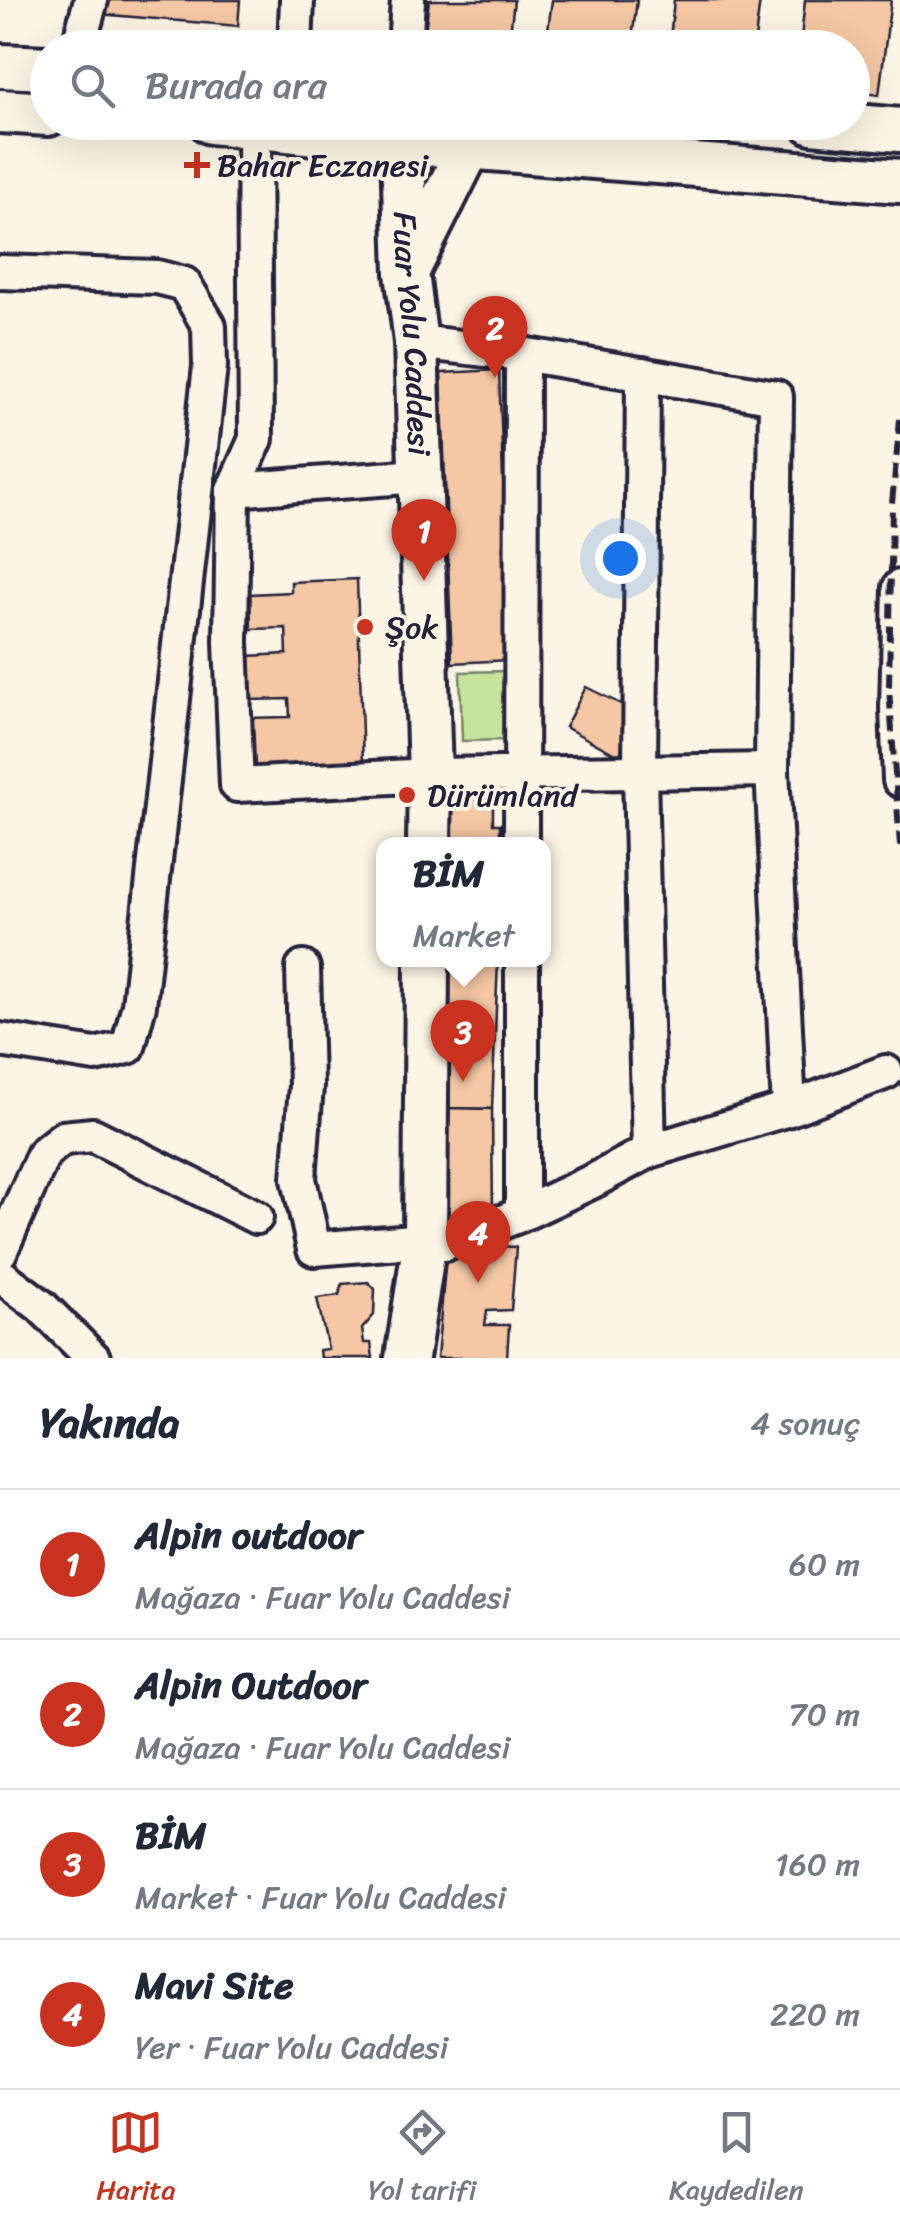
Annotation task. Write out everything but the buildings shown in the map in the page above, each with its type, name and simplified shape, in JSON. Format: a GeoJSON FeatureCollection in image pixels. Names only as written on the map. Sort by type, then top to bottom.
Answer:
{"type":"FeatureCollection","features":[{"type":"Feature","properties":{"kind":"main road"},"geometry":{"type":"LineString","coordinates":[[0,66],[30,67]]}},
{"type":"Feature","properties":{"kind":"main road"},"geometry":{"type":"LineString","coordinates":[[0,112],[30,113]]}},
{"type":"Feature","properties":{"kind":"main road"},"geometry":{"type":"LineString","coordinates":[[870,127],[900,130]]}},
{"type":"Feature","properties":{"kind":"main road","name":"Fuar Yolu Caddesi"},"geometry":{"type":"LineString","coordinates":[[401,140],[407,272],[416,342],[429,837]]}},
{"type":"Feature","properties":{"kind":"main road"},"geometry":{"type":"LineString","coordinates":[[435,140],[469,148],[900,181]]}},
{"type":"Feature","properties":{"kind":"main road"},"geometry":{"type":"LineString","coordinates":[[407,272],[469,148]]}},
{"type":"Feature","properties":{"kind":"main road"},"geometry":{"type":"LineString","coordinates":[[408,1358],[425,1240],[427,967]]}},
{"type":"Feature","properties":{"kind":"street"},"geometry":{"type":"LineString","coordinates":[[82,30],[90,0]]}},
{"type":"Feature","properties":{"kind":"street"},"geometry":{"type":"LineString","coordinates":[[296,30],[297,0]]}},
{"type":"Feature","properties":{"kind":"street"},"geometry":{"type":"LineString","coordinates":[[406,30],[408,0]]}},
{"type":"Feature","properties":{"kind":"street"},"geometry":{"type":"LineString","coordinates":[[254,140],[256,439],[233,490],[230,642],[237,784],[430,775],[772,770]]}},
{"type":"Feature","properties":{"kind":"street"},"geometry":{"type":"LineString","coordinates":[[0,272],[157,276],[184,284],[209,326],[210,366],[139,1004],[128,1048],[94,1055],[0,1040]]}},
{"type":"Feature","properties":{"kind":"street"},"geometry":{"type":"LineString","coordinates":[[416,342],[522,354],[776,397],[772,770],[789,1109]]}},
{"type":"Feature","properties":{"kind":"street"},"geometry":{"type":"LineString","coordinates":[[521,837],[522,354]]}},
{"type":"Feature","properties":{"kind":"street"},"geometry":{"type":"LineString","coordinates":[[643,374],[640,773],[649,1151]]}},
{"type":"Feature","properties":{"kind":"street"},"geometry":{"type":"LineString","coordinates":[[233,490],[419,476]]}},
{"type":"Feature","properties":{"kind":"street"},"geometry":{"type":"LineString","coordinates":[[900,588],[900,780]]}},
{"type":"Feature","properties":{"kind":"street"},"geometry":{"type":"LineString","coordinates":[[522,967],[522,1212]]}},
{"type":"Feature","properties":{"kind":"street"},"geometry":{"type":"LineString","coordinates":[[303,968],[306,1086],[298,1179],[314,1249],[425,1240],[444,1244],[593,1182],[649,1151],[789,1109],[886,1072]]}},
{"type":"Feature","properties":{"kind":"street"},"geometry":{"type":"LineString","coordinates":[[0,1252],[44,1153],[63,1138],[93,1135],[256,1216]]}},
{"type":"Feature","properties":{"kind":"street"},"geometry":{"type":"LineString","coordinates":[[0,1275],[41,1306],[93,1358]]}},
{"type":"Feature","properties":{"kind":"green space"},"geometry":{"type":"Polygon","coordinates":[[[507,671],[508,740],[462,741],[460,672],[507,671]]]}},
{"type":"Feature","properties":{"kind":"railway"},"geometry":{"type":"LineString","coordinates":[[900,419],[892,503],[889,688],[900,846]]}},
{"type":"Feature","properties":{"kind":"place","name":"Bahar Eczanesi"},"geometry":{"type":"Point","coordinates":[197,165]}},
{"type":"Feature","properties":{"kind":"place","name":"Alpin Outdoor"},"geometry":{"type":"Point","coordinates":[495,378]}},
{"type":"Feature","properties":{"kind":"place","name":"Alpin outdoor"},"geometry":{"type":"Point","coordinates":[424,581]}},
{"type":"Feature","properties":{"kind":"place","name":"Şok"},"geometry":{"type":"Point","coordinates":[365,627]}},
{"type":"Feature","properties":{"kind":"place","name":"Dürümland"},"geometry":{"type":"Point","coordinates":[407,795]}},
{"type":"Feature","properties":{"kind":"place","name":"BİM"},"geometry":{"type":"Point","coordinates":[463,1082]}},
{"type":"Feature","properties":{"kind":"place","name":"Mavi Site"},"geometry":{"type":"Point","coordinates":[478,1283]}}]}
